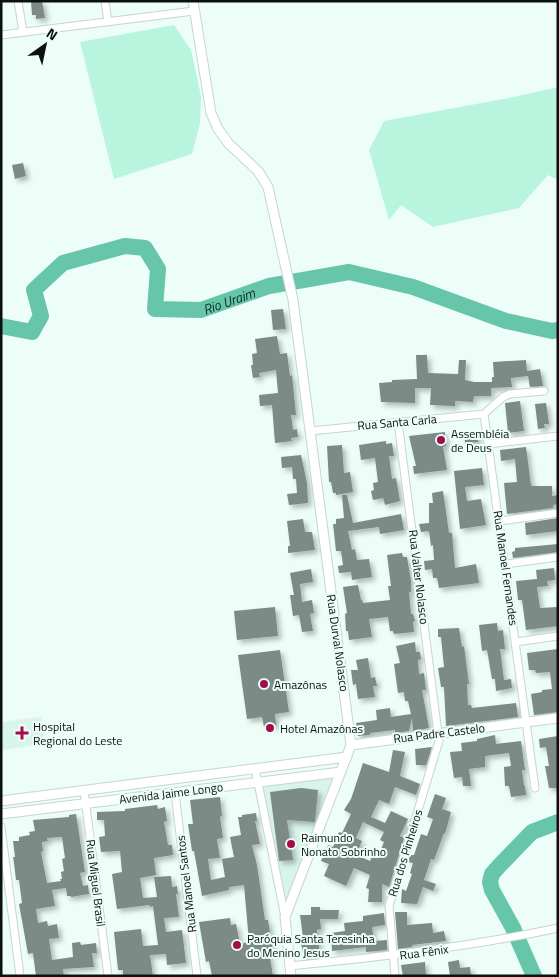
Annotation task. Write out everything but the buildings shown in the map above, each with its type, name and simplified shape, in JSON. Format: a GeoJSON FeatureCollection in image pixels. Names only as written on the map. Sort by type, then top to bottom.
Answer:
{"type":"FeatureCollection","features":[{"type":"Feature","properties":{"kind":"street"},"geometry":{"type":"LineString","coordinates":[[18,1],[23,32]]}},
{"type":"Feature","properties":{"kind":"street"},"geometry":{"type":"LineString","coordinates":[[105,1],[108,22]]}},
{"type":"Feature","properties":{"kind":"street"},"geometry":{"type":"LineString","coordinates":[[1,35],[108,22],[194,6]]}},
{"type":"Feature","properties":{"kind":"street","name":"Rua Durval Nolasco"},"geometry":{"type":"LineString","coordinates":[[194,6],[212,113],[218,129],[230,144],[258,171],[268,187],[286,264],[351,745],[285,917],[291,976]]}},
{"type":"Feature","properties":{"kind":"street"},"geometry":{"type":"LineString","coordinates":[[484,414],[503,397],[510,394],[544,391]]}},
{"type":"Feature","properties":{"kind":"street","name":"Rua Santa Carla"},"geometry":{"type":"LineString","coordinates":[[310,431],[484,414]]}},
{"type":"Feature","properties":{"kind":"street","name":"Rua Manoel Fernandes"},"geometry":{"type":"LineString","coordinates":[[484,414],[506,564],[535,788]]}},
{"type":"Feature","properties":{"kind":"street","name":"Rua Valter Nolasco"},"geometry":{"type":"LineString","coordinates":[[398,422],[439,733]]}},
{"type":"Feature","properties":{"kind":"street"},"geometry":{"type":"LineString","coordinates":[[489,444],[558,436]]}},
{"type":"Feature","properties":{"kind":"street"},"geometry":{"type":"LineString","coordinates":[[500,521],[558,513]]}},
{"type":"Feature","properties":{"kind":"street"},"geometry":{"type":"LineString","coordinates":[[506,564],[558,557]]}},
{"type":"Feature","properties":{"kind":"street"},"geometry":{"type":"LineString","coordinates":[[516,642],[558,636]]}},
{"type":"Feature","properties":{"kind":"street","name":"Rua Padre Castelo"},"geometry":{"type":"LineString","coordinates":[[351,745],[558,718]]}},
{"type":"Feature","properties":{"kind":"street","name":"Rua dos Pinheiros"},"geometry":{"type":"LineString","coordinates":[[395,976],[389,906],[437,749],[439,733]]}},
{"type":"Feature","properties":{"kind":"street"},"geometry":{"type":"LineString","coordinates":[[1,801],[347,757]]}},
{"type":"Feature","properties":{"kind":"street"},"geometry":{"type":"LineString","coordinates":[[255,768],[285,917]]}},
{"type":"Feature","properties":{"kind":"street","name":"Avenida Jaime Longo"},"geometry":{"type":"LineString","coordinates":[[1,814],[341,772]]}},
{"type":"Feature","properties":{"kind":"street","name":"Rua Miguel Brasil"},"geometry":{"type":"LineString","coordinates":[[84,791],[108,976]]}},
{"type":"Feature","properties":{"kind":"street","name":"Rua Manoel Santos"},"geometry":{"type":"LineString","coordinates":[[175,793],[197,976]]}},
{"type":"Feature","properties":{"kind":"street"},"geometry":{"type":"LineString","coordinates":[[1,827],[20,976]]}},
{"type":"Feature","properties":{"kind":"street","name":"Rua Fênix"},"geometry":{"type":"LineString","coordinates":[[290,966],[393,956],[502,940],[558,928]]}},
{"type":"Feature","properties":{"kind":"shaded area","name":"Hospital Regional do Leste"},"geometry":{"type":"Polygon","coordinates":[[[41,717],[45,744],[1,750],[1,722],[41,717]]]}},
{"type":"Feature","properties":{"kind":"shaded area","name":"Raimundo Nonato Sobrinho"},"geometry":{"type":"Polygon","coordinates":[[[334,777],[286,904],[259,785],[334,777]]]}},
{"type":"Feature","properties":{"kind":"green space"},"geometry":{"type":"Polygon","coordinates":[[[174,25],[191,50],[201,96],[200,123],[192,154],[114,179],[80,42],[174,25]]]}},
{"type":"Feature","properties":{"kind":"green space"},"geometry":{"type":"Polygon","coordinates":[[[558,87],[558,180],[548,175],[519,208],[433,227],[401,205],[389,220],[369,150],[384,121],[558,87]]]}},
{"type":"Feature","properties":{"kind":"waterway","name":"Rio Uraim"},"geometry":{"type":"LineString","coordinates":[[1,326],[32,332],[41,316],[34,290],[63,263],[125,246],[145,248],[158,269],[155,309],[201,310],[269,286],[349,272],[413,287],[506,321],[552,331],[558,330]]}},
{"type":"Feature","properties":{"kind":"waterway"},"geometry":{"type":"LineString","coordinates":[[534,976],[513,928],[492,890],[490,882],[492,874],[532,832],[558,822]]}},
{"type":"Feature","properties":{"kind":"place","name":"Assembléia de Deus"},"geometry":{"type":"Point","coordinates":[441,440]}},
{"type":"Feature","properties":{"kind":"place","name":"Amazônas"},"geometry":{"type":"Point","coordinates":[264,684]}},
{"type":"Feature","properties":{"kind":"place","name":"Hotel Amazônas"},"geometry":{"type":"Point","coordinates":[270,728]}},
{"type":"Feature","properties":{"kind":"place","name":"Hospital Regional do Leste"},"geometry":{"type":"Point","coordinates":[22,733]}},
{"type":"Feature","properties":{"kind":"place","name":"Raimundo Nonato Sobrinho"},"geometry":{"type":"Point","coordinates":[291,844]}},
{"type":"Feature","properties":{"kind":"place","name":"Paróquia Santa Teresinha do Menino Jesus"},"geometry":{"type":"Point","coordinates":[237,945]}}]}
